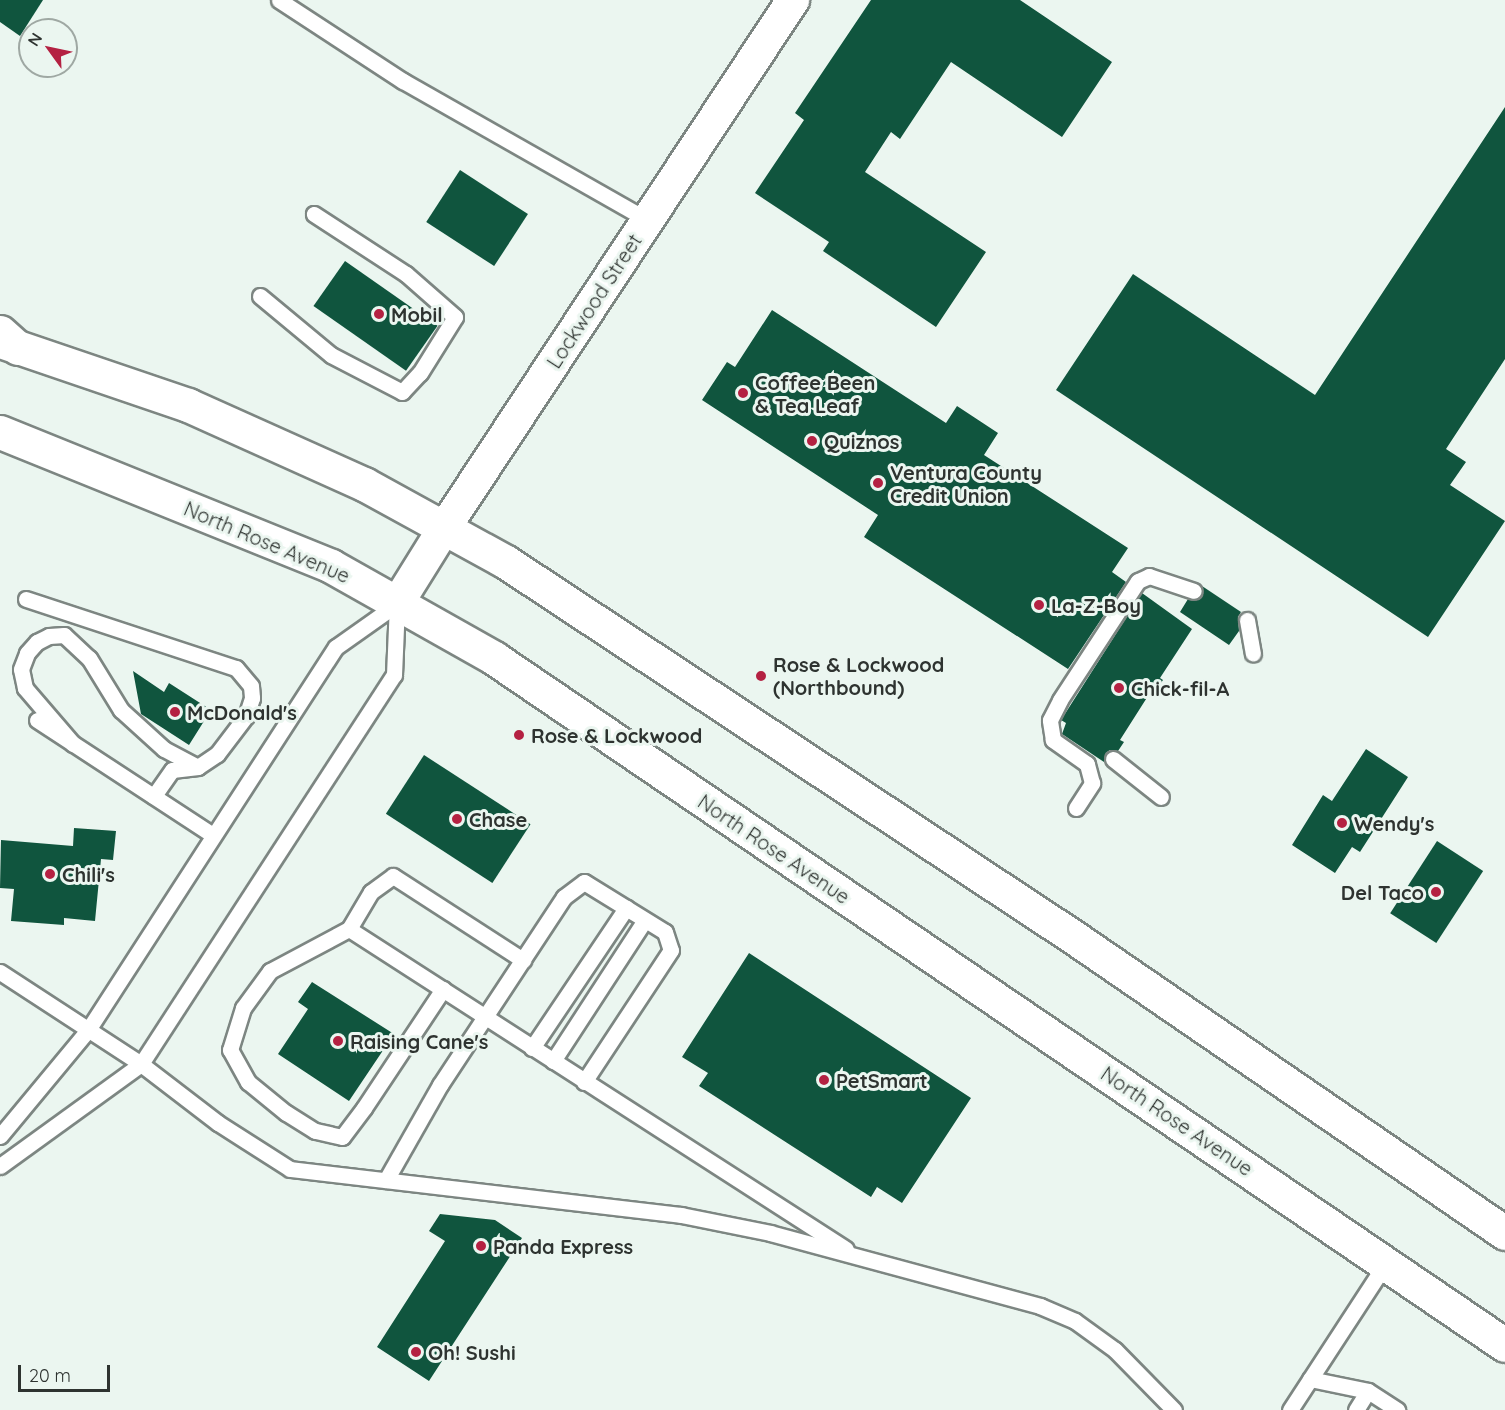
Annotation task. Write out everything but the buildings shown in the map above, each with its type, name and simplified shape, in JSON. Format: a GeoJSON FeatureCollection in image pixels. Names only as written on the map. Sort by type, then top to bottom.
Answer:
{"type":"FeatureCollection","features":[{"type":"Feature","properties":{"kind":"main road"},"geometry":{"type":"LineString","coordinates":[[6,340],[188,405],[364,484],[445,527],[527,575],[1063,930],[1505,1233]]}},
{"type":"Feature","properties":{"kind":"main road","name":"North Rose Avenue"},"geometry":{"type":"LineString","coordinates":[[0,432],[331,566],[494,658],[1505,1345]]}},
{"type":"Feature","properties":{"kind":"street","name":"Lockwood Street"},"geometry":{"type":"LineString","coordinates":[[397,604],[445,527],[793,0]]}},
{"type":"Feature","properties":{"kind":"lane"},"geometry":{"type":"LineString","coordinates":[[279,0],[403,81],[648,220]]}},
{"type":"Feature","properties":{"kind":"lane"},"geometry":{"type":"LineString","coordinates":[[260,296],[331,355],[402,392],[420,372],[455,318],[406,274],[314,214]]}},
{"type":"Feature","properties":{"kind":"lane"},"geometry":{"type":"LineString","coordinates":[[1076,808],[1092,783],[1087,764],[1053,740],[1060,700],[1138,581],[1149,576],[1194,591]]}},
{"type":"Feature","properties":{"kind":"lane"},"geometry":{"type":"LineString","coordinates":[[26,599],[236,668],[251,686],[252,698],[246,716],[217,754],[198,767],[172,770],[154,796]]}},
{"type":"Feature","properties":{"kind":"lane"},"geometry":{"type":"LineString","coordinates":[[0,1136],[87,1030],[336,646],[397,604]]}},
{"type":"Feature","properties":{"kind":"lane"},"geometry":{"type":"LineString","coordinates":[[0,1166],[141,1064],[394,675],[397,604]]}},
{"type":"Feature","properties":{"kind":"lane"},"geometry":{"type":"LineString","coordinates":[[1245,630],[1253,653]]}},
{"type":"Feature","properties":{"kind":"lane"},"geometry":{"type":"LineString","coordinates":[[73,744],[25,688],[21,669],[27,653],[37,642],[49,636],[64,634],[89,658],[121,710],[164,749],[198,767]]}},
{"type":"Feature","properties":{"kind":"lane"},"geometry":{"type":"LineString","coordinates":[[37,720],[213,835]]}},
{"type":"Feature","properties":{"kind":"lane"},"geometry":{"type":"LineString","coordinates":[[1113,759],[1161,797]]}},
{"type":"Feature","properties":{"kind":"lane"},"geometry":{"type":"LineString","coordinates":[[443,988],[364,1108],[342,1137],[315,1131],[286,1113],[248,1082],[230,1050],[243,1008],[270,971],[349,929],[371,892],[393,876],[523,960]]}},
{"type":"Feature","properties":{"kind":"lane"},"geometry":{"type":"LineString","coordinates":[[386,1180],[440,1085],[564,897],[584,882],[665,932],[671,950],[584,1082]]}},
{"type":"Feature","properties":{"kind":"lane"},"geometry":{"type":"LineString","coordinates":[[532,1048],[626,908]]}},
{"type":"Feature","properties":{"kind":"lane"},"geometry":{"type":"LineString","coordinates":[[553,1061],[645,920]]}},
{"type":"Feature","properties":{"kind":"lane"},"geometry":{"type":"LineString","coordinates":[[349,929],[443,988],[584,1082],[860,1257]]}},
{"type":"Feature","properties":{"kind":"lane"},"geometry":{"type":"LineString","coordinates":[[0,972],[141,1064],[218,1123],[290,1169],[681,1215],[770,1233],[1040,1306],[1075,1322],[1115,1350],[1174,1410]]}},
{"type":"Feature","properties":{"kind":"lane"},"geometry":{"type":"LineString","coordinates":[[1290,1410],[1386,1263]]}},
{"type":"Feature","properties":{"kind":"lane"},"geometry":{"type":"LineString","coordinates":[[1310,1378],[1368,1391],[1397,1410]]}},
{"type":"Feature","properties":{"kind":"lane"},"geometry":{"type":"LineString","coordinates":[[1356,1410],[1368,1391]]}},
{"type":"Feature","properties":{"kind":"place","name":"Mobil"},"geometry":{"type":"Point","coordinates":[379,314]}},
{"type":"Feature","properties":{"kind":"place","name":"Coffee Been & Tea Leaf"},"geometry":{"type":"Point","coordinates":[743,393]}},
{"type":"Feature","properties":{"kind":"place","name":"Quiznos"},"geometry":{"type":"Point","coordinates":[812,441]}},
{"type":"Feature","properties":{"kind":"place","name":"Ventura County Credit Union"},"geometry":{"type":"Point","coordinates":[878,483]}},
{"type":"Feature","properties":{"kind":"place","name":"La-Z-Boy"},"geometry":{"type":"Point","coordinates":[1039,605]}},
{"type":"Feature","properties":{"kind":"place","name":"Rose & Lockwood (Northbound)"},"geometry":{"type":"Point","coordinates":[761,676]}},
{"type":"Feature","properties":{"kind":"place","name":"Chick-fil-A"},"geometry":{"type":"Point","coordinates":[1119,688]}},
{"type":"Feature","properties":{"kind":"place","name":"McDonald's"},"geometry":{"type":"Point","coordinates":[175,712]}},
{"type":"Feature","properties":{"kind":"place","name":"Rose & Lockwood"},"geometry":{"type":"Point","coordinates":[519,735]}},
{"type":"Feature","properties":{"kind":"place","name":"Chase"},"geometry":{"type":"Point","coordinates":[457,819]}},
{"type":"Feature","properties":{"kind":"place","name":"Wendy's"},"geometry":{"type":"Point","coordinates":[1342,823]}},
{"type":"Feature","properties":{"kind":"place","name":"Chili's"},"geometry":{"type":"Point","coordinates":[50,874]}},
{"type":"Feature","properties":{"kind":"place","name":"Del Taco"},"geometry":{"type":"Point","coordinates":[1436,892]}},
{"type":"Feature","properties":{"kind":"place","name":"Raising Cane's"},"geometry":{"type":"Point","coordinates":[338,1041]}},
{"type":"Feature","properties":{"kind":"place","name":"PetSmart"},"geometry":{"type":"Point","coordinates":[824,1080]}},
{"type":"Feature","properties":{"kind":"place","name":"Panda Express"},"geometry":{"type":"Point","coordinates":[481,1246]}},
{"type":"Feature","properties":{"kind":"place","name":"Oh! Sushi"},"geometry":{"type":"Point","coordinates":[416,1352]}}]}
